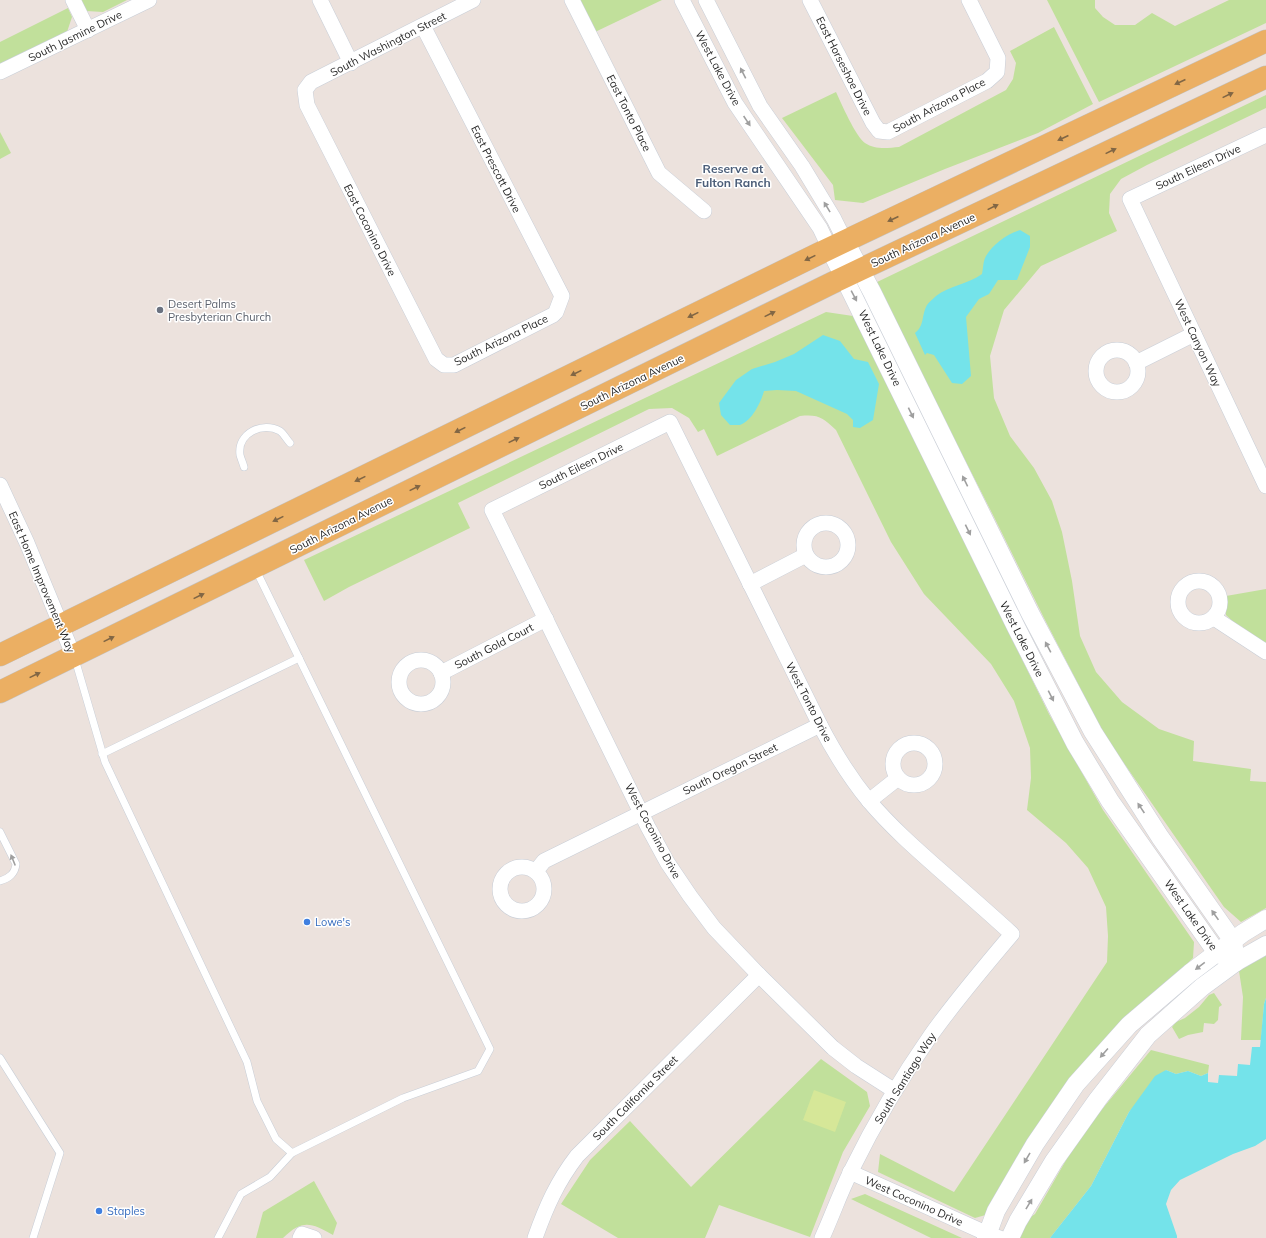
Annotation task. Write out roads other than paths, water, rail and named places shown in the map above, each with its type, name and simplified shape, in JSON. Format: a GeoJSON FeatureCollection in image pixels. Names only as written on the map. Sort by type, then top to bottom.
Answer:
{"type":"FeatureCollection","features":[{"type":"Feature","properties":{"kind":"main road"},"geometry":{"type":"LineString","coordinates":[[0,655],[838,245],[1266,41]]}},
{"type":"Feature","properties":{"kind":"main road","name":"South Arizona Avenue"},"geometry":{"type":"LineString","coordinates":[[0,692],[852,274],[1266,77]]}},
{"type":"Feature","properties":{"kind":"street"},"geometry":{"type":"LineString","coordinates":[[73,0],[88,30]]}},
{"type":"Feature","properties":{"kind":"street","name":"South Jasmine Drive"},"geometry":{"type":"LineString","coordinates":[[0,72],[149,0]]}},
{"type":"Feature","properties":{"kind":"street"},"geometry":{"type":"LineString","coordinates":[[320,0],[351,63]]}},
{"type":"Feature","properties":{"kind":"street","name":"South Washington Street"},"geometry":{"type":"LineString","coordinates":[[305,90],[311,82],[473,0]]}},
{"type":"Feature","properties":{"kind":"street","name":"East Tonto Place"},"geometry":{"type":"LineString","coordinates":[[572,0],[659,173],[704,211]]}},
{"type":"Feature","properties":{"kind":"street","name":"West Lake Drive"},"geometry":{"type":"LineString","coordinates":[[682,0],[735,103],[820,228],[838,245]]}},
{"type":"Feature","properties":{"kind":"street","name":"West Lake Drive"},"geometry":{"type":"LineString","coordinates":[[706,0],[760,106],[802,166],[834,219],[838,245],[852,274],[1093,732],[1155,830],[1233,941],[1236,962]]}},
{"type":"Feature","properties":{"kind":"street","name":"East Horseshoe Drive"},"geometry":{"type":"LineString","coordinates":[[810,0],[873,123],[879,131]]}},
{"type":"Feature","properties":{"kind":"street","name":"South Arizona Place"},"geometry":{"type":"LineString","coordinates":[[879,131],[888,132],[987,81],[996,72],[998,58],[969,0]]}},
{"type":"Feature","properties":{"kind":"street","name":"East Prescott Drive"},"geometry":{"type":"LineString","coordinates":[[423,26],[562,296],[556,312]]}},
{"type":"Feature","properties":{"kind":"street","name":"East Coconino Drive"},"geometry":{"type":"LineString","coordinates":[[305,90],[307,105],[436,359],[444,365]]}},
{"type":"Feature","properties":{"kind":"street","name":"South Eileen Drive"},"geometry":{"type":"LineString","coordinates":[[1130,199],[1266,135]]}},
{"type":"Feature","properties":{"kind":"street","name":"West Canyon Way"},"geometry":{"type":"LineString","coordinates":[[1130,199],[1266,486]]}},
{"type":"Feature","properties":{"kind":"street","name":"West Lake Drive"},"geometry":{"type":"LineString","coordinates":[[852,274],[857,302],[1016,627],[1075,743],[1110,801],[1217,953],[1236,962]]}},
{"type":"Feature","properties":{"kind":"street","name":"South Arizona Place"},"geometry":{"type":"LineString","coordinates":[[444,365],[454,365],[553,315],[556,312]]}},
{"type":"Feature","properties":{"kind":"street"},"geometry":{"type":"LineString","coordinates":[[1136,363],[1194,334]]}},
{"type":"Feature","properties":{"kind":"street","name":"South Eileen Drive"},"geometry":{"type":"LineString","coordinates":[[492,510],[670,422]]}},
{"type":"Feature","properties":{"kind":"street","name":"West Tonto Drive"},"geometry":{"type":"LineString","coordinates":[[670,422],[820,725],[838,758],[869,802],[890,825],[1012,934]]}},
{"type":"Feature","properties":{"kind":"street","name":"East Home Improvement Way"},"geometry":{"type":"LineString","coordinates":[[0,485],[27,543],[74,656]]}},
{"type":"Feature","properties":{"kind":"street","name":"West Coconino Drive"},"geometry":{"type":"LineString","coordinates":[[492,510],[641,813],[667,862],[690,896],[714,928],[758,975],[833,1048],[856,1066],[895,1091]]}},
{"type":"Feature","properties":{"kind":"street"},"geometry":{"type":"LineString","coordinates":[[750,584],[806,555]]}},
{"type":"Feature","properties":{"kind":"street"},"geometry":{"type":"LineString","coordinates":[[1214,618],[1266,652]]}},
{"type":"Feature","properties":{"kind":"street","name":"South Gold Court"},"geometry":{"type":"LineString","coordinates":[[441,673],[546,619]]}},
{"type":"Feature","properties":{"kind":"street","name":"South Oregon Street"},"geometry":{"type":"LineString","coordinates":[[536,871],[544,861],[820,725]]}},
{"type":"Feature","properties":{"kind":"street"},"geometry":{"type":"LineString","coordinates":[[869,802],[898,778]]}},
{"type":"Feature","properties":{"kind":"street"},"geometry":{"type":"LineString","coordinates":[[991,1237],[996,1211],[1035,1144],[1076,1084],[1129,1025],[1190,973],[1266,919]]}},
{"type":"Feature","properties":{"kind":"street","name":"South Santiago Way"},"geometry":{"type":"LineString","coordinates":[[822,1238],[850,1172],[895,1091],[930,1036],[970,984],[1012,934]]}},
{"type":"Feature","properties":{"kind":"street"},"geometry":{"type":"LineString","coordinates":[[1010,1238],[1018,1221],[1054,1161],[1098,1099],[1148,1035],[1202,987],[1236,962],[1266,945]]}},
{"type":"Feature","properties":{"kind":"street","name":"South California Street"},"geometry":{"type":"LineString","coordinates":[[535,1238],[552,1194],[577,1156],[758,975]]}},
{"type":"Feature","properties":{"kind":"street","name":"West Coconino Drive"},"geometry":{"type":"LineString","coordinates":[[850,1172],[991,1237]]}},
{"type":"Feature","properties":{"kind":"lane"},"geometry":{"type":"LineString","coordinates":[[244,467],[240,455],[240,447],[244,437],[254,430],[266,426],[280,431],[290,443]]}},
{"type":"Feature","properties":{"kind":"lane"},"geometry":{"type":"LineString","coordinates":[[218,1238],[241,1194],[270,1177],[292,1153],[403,1098],[478,1071],[490,1049],[255,568]]}},
{"type":"Feature","properties":{"kind":"lane"},"geometry":{"type":"LineString","coordinates":[[74,656],[105,762],[247,1062],[257,1101],[276,1139],[292,1153]]}},
{"type":"Feature","properties":{"kind":"lane"},"geometry":{"type":"LineString","coordinates":[[102,754],[299,658]]}},
{"type":"Feature","properties":{"kind":"lane"},"geometry":{"type":"LineString","coordinates":[[0,832],[16,864],[16,869],[13,875],[0,881]]}},
{"type":"Feature","properties":{"kind":"lane"},"geometry":{"type":"LineString","coordinates":[[0,1058],[60,1153],[33,1238]]}},
{"type":"Feature","properties":{"kind":"water"},"geometry":{"type":"Polygon","coordinates":[[[1020,230],[1030,236],[1030,247],[1017,280],[998,280],[989,294],[979,299],[966,317],[971,376],[962,384],[952,383],[934,355],[927,353],[925,355],[915,333],[922,324],[925,309],[936,296],[982,274],[985,258],[995,244],[1010,234],[1020,230]]]}},
{"type":"Feature","properties":{"kind":"water"},"geometry":{"type":"Polygon","coordinates":[[[823,335],[840,341],[854,359],[868,362],[879,384],[873,420],[860,428],[853,427],[853,420],[847,414],[796,391],[777,390],[764,391],[758,406],[752,415],[748,420],[740,425],[730,425],[721,415],[719,403],[736,380],[752,369],[794,354],[823,335]]]}},
{"type":"Feature","properties":{"kind":"water"},"geometry":{"type":"Polygon","coordinates":[[[1266,998],[1266,1139],[1255,1146],[1233,1154],[1180,1180],[1171,1190],[1166,1204],[1177,1238],[1050,1238],[1091,1186],[1129,1112],[1155,1076],[1166,1070],[1176,1074],[1188,1071],[1201,1076],[1208,1073],[1208,1082],[1218,1083],[1219,1075],[1237,1076],[1238,1064],[1250,1065],[1252,1047],[1260,1047],[1264,1004],[1266,998]]]}},
{"type":"Feature","properties":{"kind":"place","name":"Desert Palms Presbyterian Church"},"geometry":{"type":"Point","coordinates":[160,310]}},
{"type":"Feature","properties":{"kind":"place","name":"Lowe's"},"geometry":{"type":"Point","coordinates":[307,922]}},
{"type":"Feature","properties":{"kind":"place","name":"Staples"},"geometry":{"type":"Point","coordinates":[99,1211]}},
{"type":"Feature","properties":{"kind":"district","name":"Reserve at Fulton Ranch"},"geometry":{"type":"Point","coordinates":[733,175]}}]}
